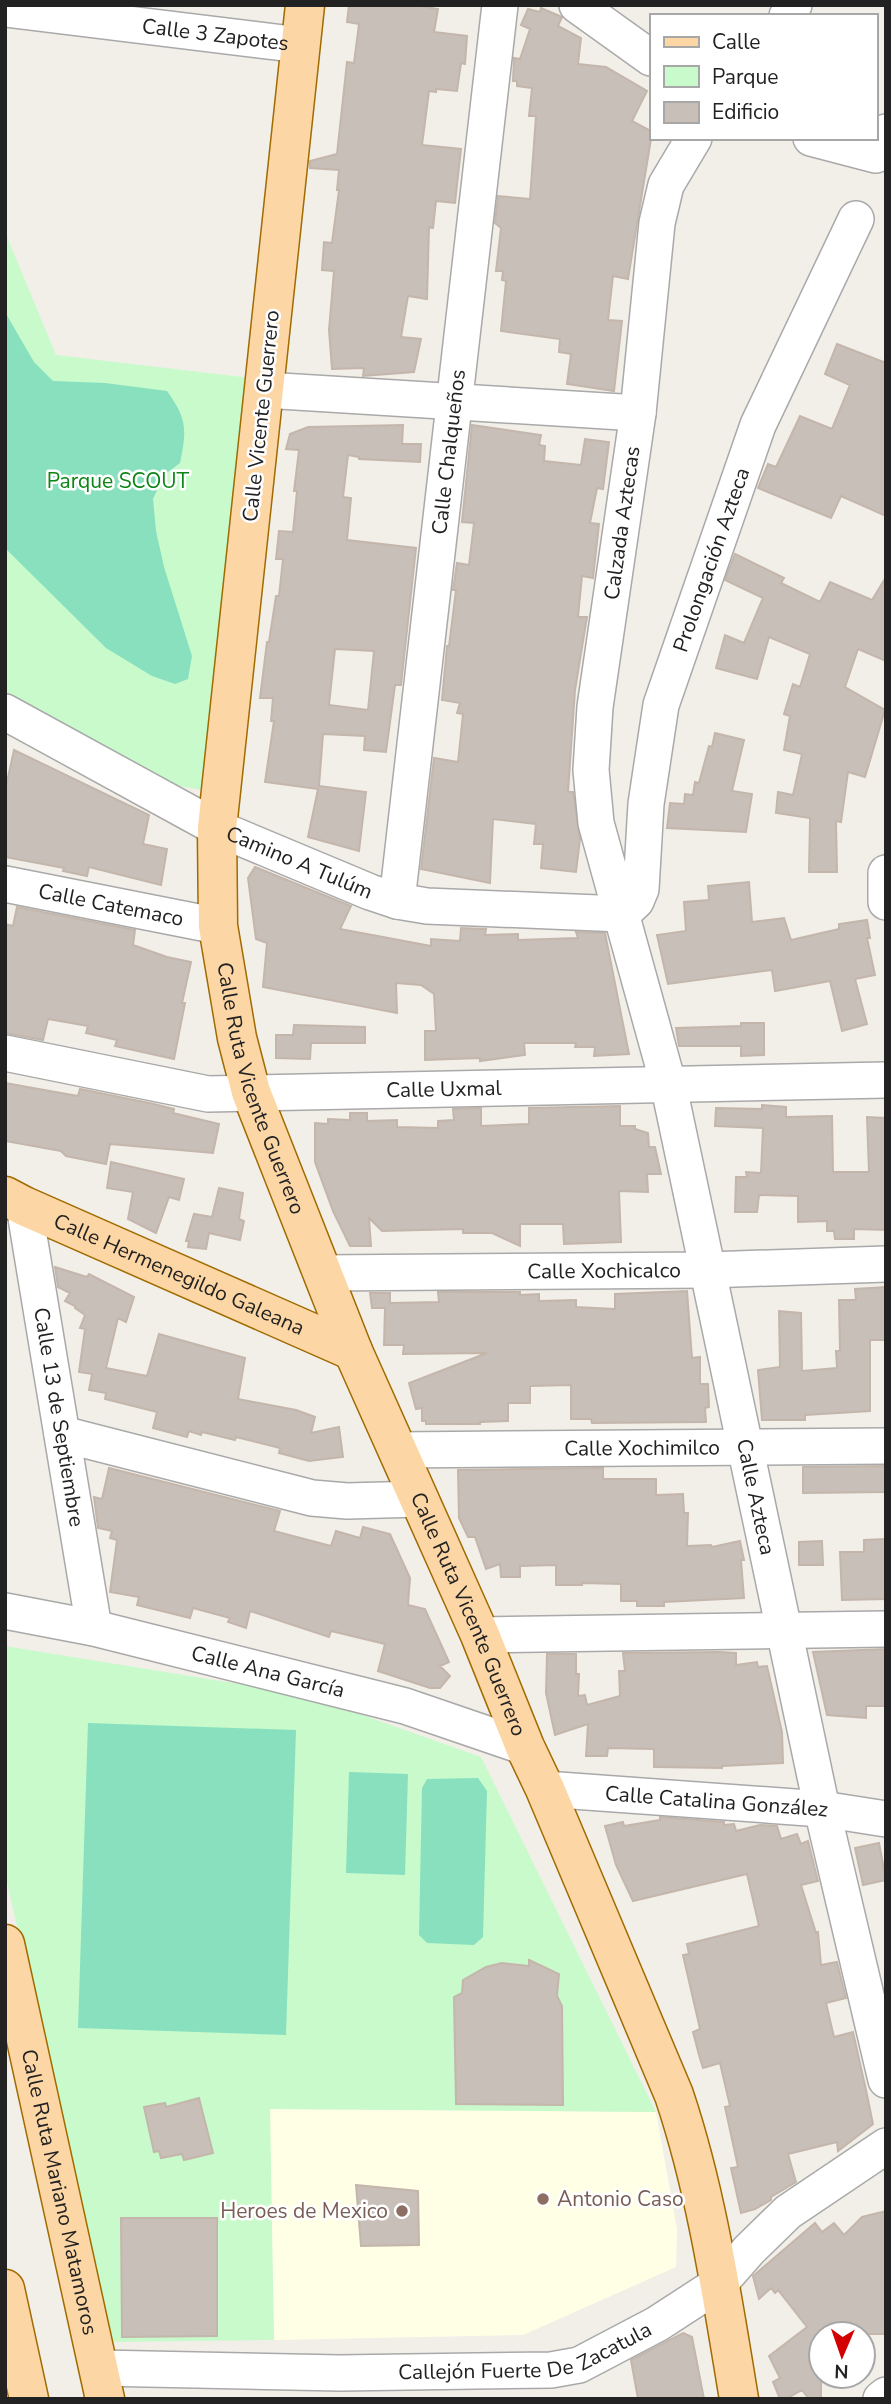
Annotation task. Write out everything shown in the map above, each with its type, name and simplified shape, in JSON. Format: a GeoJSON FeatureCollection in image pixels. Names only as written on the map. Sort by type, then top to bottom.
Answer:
{"type":"FeatureCollection","features":[{"type":"Feature","properties":{"kind":"main road","name":"Calle Vicente Guerrero"},"geometry":{"type":"LineString","coordinates":[[217,828],[305,5]]}},
{"type":"Feature","properties":{"kind":"main road","name":"Calle Ruta Vicente Guerrero"},"geometry":{"type":"LineString","coordinates":[[217,828],[218,926],[237,1038],[250,1092],[353,1352],[480,1634],[525,1747],[674,2095],[690,2141],[720,2283],[739,2399]]}},
{"type":"Feature","properties":{"kind":"main road","name":"Calle Hermenegildo Galeana"},"geometry":{"type":"LineString","coordinates":[[15,1201],[353,1352]]}},
{"type":"Feature","properties":{"kind":"main road","name":"Calle Ruta Mariano Matamoros"},"geometry":{"type":"LineString","coordinates":[[5,1944],[102,2383]]}},
{"type":"Feature","properties":{"kind":"main road"},"geometry":{"type":"LineString","coordinates":[[5,2289],[29,2399]]}},
{"type":"Feature","properties":{"kind":"street","name":"Calle Chalqueños"},"geometry":{"type":"LineString","coordinates":[[397,901],[500,5]]}},
{"type":"Feature","properties":{"kind":"street"},"geometry":{"type":"LineString","coordinates":[[577,5],[650,57]]}},
{"type":"Feature","properties":{"kind":"street","name":"Calle 3 Zapotes"},"geometry":{"type":"LineString","coordinates":[[5,9],[300,45]]}},
{"type":"Feature","properties":{"kind":"street","name":"Calzada Aztecas"},"geometry":{"type":"LineString","coordinates":[[622,914],[596,823],[591,770],[595,707],[638,413],[657,223],[666,186],[693,140]]}},
{"type":"Feature","properties":{"kind":"street"},"geometry":{"type":"LineString","coordinates":[[834,140],[881,144]]}},
{"type":"Feature","properties":{"kind":"street","name":"Prolongación Azteca"},"geometry":{"type":"LineString","coordinates":[[622,914],[636,901],[641,889],[646,804],[661,705],[758,425],[856,219]]}},
{"type":"Feature","properties":{"kind":"street"},"geometry":{"type":"LineString","coordinates":[[264,390],[638,413]]}},
{"type":"Feature","properties":{"kind":"street","name":"Camino A Tulúm"},"geometry":{"type":"LineString","coordinates":[[5,712],[217,828],[397,901],[427,906],[622,914]]}},
{"type":"Feature","properties":{"kind":"street"},"geometry":{"type":"LineString","coordinates":[[886,873],[886,902]]}},
{"type":"Feature","properties":{"kind":"street","name":"Calle Catemaco"},"geometry":{"type":"LineString","coordinates":[[5,884],[218,926]]}},
{"type":"Feature","properties":{"kind":"street","name":"Calle Azteca"},"geometry":{"type":"LineString","coordinates":[[622,914],[668,1083],[822,1809],[886,2080]]}},
{"type":"Feature","properties":{"kind":"street","name":"Calle Uxmal"},"geometry":{"type":"LineString","coordinates":[[5,1053],[208,1094],[886,1080]]}},
{"type":"Feature","properties":{"kind":"street","name":"Calle 13 de Septiembre"},"geometry":{"type":"LineString","coordinates":[[15,1201],[62,1434],[94,1628]]}},
{"type":"Feature","properties":{"kind":"street","name":"Calle Xochicalco"},"geometry":{"type":"LineString","coordinates":[[321,1273],[707,1270],[886,1264]]}},
{"type":"Feature","properties":{"kind":"street"},"geometry":{"type":"LineString","coordinates":[[62,1434],[312,1498],[347,1501],[420,1499]]}},
{"type":"Feature","properties":{"kind":"street","name":"Calle Xochimilco"},"geometry":{"type":"LineString","coordinates":[[397,1450],[886,1446]]}},
{"type":"Feature","properties":{"kind":"street","name":"Calle Ana García"},"geometry":{"type":"LineString","coordinates":[[5,1611],[94,1628],[405,1706],[525,1747]]}},
{"type":"Feature","properties":{"kind":"street"},"geometry":{"type":"LineString","coordinates":[[480,1634],[886,1629]]}},
{"type":"Feature","properties":{"kind":"street","name":"Calle Catalina González"},"geometry":{"type":"LineString","coordinates":[[545,1789],[822,1809],[886,1819]]}},
{"type":"Feature","properties":{"kind":"street","name":"Callejón Fuerte De Zacatula"},"geometry":{"type":"LineString","coordinates":[[102,2383],[342,2386],[553,2384],[579,2365],[657,2324],[720,2283],[749,2250],[789,2212],[886,2146]]}},
{"type":"Feature","properties":{"kind":"street"},"geometry":{"type":"LineString","coordinates":[[881,2399],[886,2395]]}},
{"type":"Feature","properties":{"kind":"shaded area"},"geometry":{"type":"Polygon","coordinates":[[[269,2109],[656,2112],[677,2229],[676,2267],[523,2335],[274,2340],[269,2109]]]}},
{"type":"Feature","properties":{"kind":"green space","name":"Parque SCOUT"},"geometry":{"type":"Polygon","coordinates":[[[5,232],[56,355],[251,378],[218,691],[202,790],[179,786],[176,790],[5,698],[5,232]]]}},
{"type":"Feature","properties":{"kind":"green space"},"geometry":{"type":"Polygon","coordinates":[[[5,312],[34,362],[53,381],[105,383],[167,391],[182,417],[184,441],[180,463],[164,475],[153,499],[156,531],[164,567],[192,656],[188,679],[175,684],[152,676],[106,648],[5,548],[5,312]]]}},
{"type":"Feature","properties":{"kind":"green space"},"geometry":{"type":"Polygon","coordinates":[[[5,1646],[306,1695],[481,1757],[656,2112],[270,2109],[274,2340],[110,2342],[5,1873],[5,1646]]]}},
{"type":"Feature","properties":{"kind":"green space"},"geometry":{"type":"Polygon","coordinates":[[[88,1723],[296,1730],[286,2035],[78,2028],[88,1723]]]}},
{"type":"Feature","properties":{"kind":"green space"},"geometry":{"type":"Polygon","coordinates":[[[349,1772],[408,1774],[405,1875],[346,1873],[349,1772]]]}},
{"type":"Feature","properties":{"kind":"green space"},"geometry":{"type":"Polygon","coordinates":[[[478,1778],[487,1791],[483,1937],[474,1945],[427,1943],[419,1935],[422,1788],[427,1779],[478,1778]]]}},
{"type":"Feature","properties":{"kind":"building"},"geometry":{"type":"Polygon","coordinates":[[[349,5],[414,5],[438,9],[434,32],[467,36],[465,64],[461,63],[457,91],[429,91],[422,145],[461,149],[455,203],[436,201],[433,228],[429,227],[427,299],[408,296],[401,337],[421,339],[414,372],[363,376],[364,368],[332,369],[329,330],[334,271],[322,270],[324,242],[332,243],[339,170],[310,168],[310,161],[337,154],[347,62],[354,63],[359,24],[347,22],[349,5]]]}},
{"type":"Feature","properties":{"kind":"building"},"geometry":{"type":"Polygon","coordinates":[[[541,8],[562,17],[558,26],[581,38],[578,64],[606,67],[647,91],[632,121],[650,130],[651,140],[628,279],[613,276],[608,320],[622,321],[614,391],[567,384],[571,354],[559,352],[560,339],[501,331],[506,281],[502,280],[503,271],[496,271],[501,228],[495,223],[498,196],[530,199],[536,116],[529,116],[532,88],[517,86],[517,81],[513,81],[514,58],[520,59],[530,29],[521,25],[528,9],[540,12],[541,8]]]}},
{"type":"Feature","properties":{"kind":"building"},"geometry":{"type":"Polygon","coordinates":[[[837,344],[886,363],[886,516],[841,496],[831,518],[758,488],[768,464],[776,467],[800,416],[832,429],[850,385],[825,374],[837,344]]]}},
{"type":"Feature","properties":{"kind":"building"},"geometry":{"type":"Polygon","coordinates":[[[403,425],[402,444],[421,444],[420,462],[359,459],[348,455],[343,497],[351,498],[347,540],[416,548],[401,685],[395,685],[386,752],[364,750],[365,736],[323,734],[319,786],[366,792],[359,851],[308,837],[318,789],[265,782],[274,721],[271,721],[273,698],[260,698],[267,642],[276,596],[279,596],[283,559],[276,559],[279,531],[293,532],[297,491],[294,491],[299,450],[286,449],[290,434],[308,427],[403,425]],[[335,649],[329,705],[368,710],[374,651],[335,649]]]}},
{"type":"Feature","properties":{"kind":"building"},"geometry":{"type":"Polygon","coordinates":[[[472,425],[541,435],[539,445],[545,446],[544,461],[581,465],[585,439],[609,442],[603,489],[597,488],[590,523],[599,524],[593,578],[582,576],[578,617],[587,617],[575,690],[568,792],[573,792],[580,839],[576,872],[541,868],[543,844],[534,844],[536,824],[493,819],[490,883],[421,869],[434,758],[458,762],[463,714],[457,713],[460,703],[442,700],[457,563],[469,565],[474,523],[462,522],[472,425]]]}},
{"type":"Feature","properties":{"kind":"building"},"geometry":{"type":"Polygon","coordinates":[[[735,554],[784,578],[781,583],[820,602],[830,582],[872,600],[886,577],[886,661],[858,649],[845,687],[885,710],[865,777],[848,772],[841,822],[836,821],[837,872],[809,872],[810,818],[776,813],[778,792],[793,795],[802,754],[784,750],[790,716],[784,714],[793,684],[800,687],[810,654],[769,637],[757,679],[716,668],[725,635],[744,643],[763,598],[725,580],[735,554]]]}},
{"type":"Feature","properties":{"kind":"building"},"geometry":{"type":"Polygon","coordinates":[[[715,733],[744,740],[732,791],[752,794],[746,832],[667,828],[670,803],[684,804],[685,794],[693,795],[695,782],[699,783],[715,733]]]}},
{"type":"Feature","properties":{"kind":"building"},"geometry":{"type":"Polygon","coordinates":[[[14,750],[149,815],[143,844],[167,849],[161,885],[89,867],[87,876],[63,871],[64,868],[5,857],[5,791],[14,750]]]}},
{"type":"Feature","properties":{"kind":"building"},"geometry":{"type":"Polygon","coordinates":[[[255,867],[351,906],[340,929],[431,946],[431,939],[460,941],[461,928],[486,929],[485,935],[518,934],[518,940],[578,938],[576,932],[605,933],[629,1054],[594,1056],[595,1047],[575,1047],[576,1043],[524,1043],[525,1055],[480,1061],[480,1058],[425,1060],[425,1031],[436,1031],[434,994],[421,985],[396,983],[397,1013],[263,987],[267,943],[256,939],[248,878],[255,867]]]}},
{"type":"Feature","properties":{"kind":"building"},"geometry":{"type":"Polygon","coordinates":[[[749,882],[752,922],[784,918],[791,940],[839,929],[839,924],[867,920],[870,938],[867,938],[875,975],[855,979],[867,1024],[842,1031],[830,981],[775,991],[772,970],[668,984],[657,935],[686,931],[684,902],[709,900],[708,886],[749,882]]]}},
{"type":"Feature","properties":{"kind":"building"},"geometry":{"type":"Polygon","coordinates":[[[17,907],[135,930],[133,945],[191,962],[174,1059],[115,1046],[117,1040],[86,1033],[88,1026],[48,1019],[43,1040],[5,1033],[5,924],[13,926],[17,907]]]}},
{"type":"Feature","properties":{"kind":"building"},"geometry":{"type":"Polygon","coordinates":[[[741,1023],[764,1023],[764,1055],[741,1056],[741,1046],[679,1046],[676,1028],[741,1026],[741,1023]]]}},
{"type":"Feature","properties":{"kind":"building"},"geometry":{"type":"Polygon","coordinates":[[[294,1025],[365,1027],[365,1043],[311,1043],[310,1059],[276,1058],[276,1035],[293,1035],[294,1025]]]}},
{"type":"Feature","properties":{"kind":"building"},"geometry":{"type":"Polygon","coordinates":[[[5,1083],[78,1096],[80,1089],[174,1109],[173,1113],[219,1124],[213,1153],[110,1144],[106,1164],[66,1156],[61,1151],[5,1141],[5,1083]]]}},
{"type":"Feature","properties":{"kind":"building"},"geometry":{"type":"Polygon","coordinates":[[[762,1105],[786,1107],[786,1117],[832,1116],[833,1172],[869,1172],[867,1117],[886,1118],[886,1230],[854,1229],[854,1239],[835,1239],[834,1231],[827,1231],[827,1221],[798,1222],[798,1196],[759,1195],[757,1212],[735,1212],[736,1177],[747,1177],[746,1172],[761,1173],[763,1128],[715,1126],[716,1108],[762,1109],[762,1105]]]}},
{"type":"Feature","properties":{"kind":"building"},"geometry":{"type":"Polygon","coordinates":[[[620,1106],[620,1126],[635,1126],[635,1129],[648,1133],[649,1147],[655,1147],[661,1174],[647,1174],[648,1192],[619,1191],[621,1242],[564,1244],[563,1224],[520,1224],[520,1246],[492,1233],[463,1233],[463,1229],[382,1231],[369,1218],[371,1246],[350,1246],[333,1211],[315,1162],[315,1123],[328,1124],[328,1119],[350,1120],[350,1113],[367,1113],[367,1121],[397,1120],[397,1127],[438,1128],[438,1121],[454,1120],[453,1109],[481,1108],[481,1126],[529,1124],[529,1108],[620,1106]]]}},
{"type":"Feature","properties":{"kind":"building"},"geometry":{"type":"Polygon","coordinates":[[[111,1162],[184,1179],[179,1200],[169,1197],[156,1233],[128,1219],[133,1192],[107,1188],[111,1162]]]}},
{"type":"Feature","properties":{"kind":"building"},"geometry":{"type":"Polygon","coordinates":[[[219,1188],[243,1193],[239,1219],[244,1221],[240,1240],[209,1233],[206,1249],[188,1247],[189,1241],[186,1241],[194,1214],[212,1217],[219,1188]]]}},
{"type":"Feature","properties":{"kind":"building"},"geometry":{"type":"Polygon","coordinates":[[[55,1267],[87,1277],[89,1274],[134,1297],[126,1322],[118,1318],[106,1368],[147,1376],[159,1334],[245,1358],[238,1399],[296,1410],[315,1417],[311,1433],[339,1427],[343,1457],[309,1461],[279,1453],[280,1448],[236,1437],[235,1440],[189,1431],[187,1437],[153,1428],[157,1412],[105,1399],[106,1393],[89,1390],[92,1374],[79,1372],[85,1329],[80,1328],[85,1315],[65,1301],[70,1293],[58,1287],[55,1267]]]}},
{"type":"Feature","properties":{"kind":"building"},"geometry":{"type":"Polygon","coordinates":[[[886,1287],[886,1340],[870,1340],[870,1411],[805,1415],[805,1420],[762,1420],[758,1370],[780,1367],[779,1311],[801,1313],[802,1371],[837,1368],[836,1351],[840,1351],[839,1300],[856,1300],[855,1289],[886,1287]]]}},
{"type":"Feature","properties":{"kind":"building"},"geometry":{"type":"Polygon","coordinates":[[[687,1291],[692,1358],[700,1357],[700,1384],[708,1384],[709,1407],[705,1408],[706,1422],[592,1423],[591,1419],[571,1419],[571,1385],[530,1386],[530,1403],[508,1403],[508,1421],[426,1424],[426,1421],[422,1421],[422,1408],[416,1409],[409,1383],[487,1353],[403,1354],[404,1345],[384,1345],[385,1308],[372,1308],[370,1293],[390,1293],[390,1303],[439,1302],[438,1292],[520,1292],[520,1295],[539,1294],[539,1301],[576,1300],[576,1307],[615,1309],[615,1294],[687,1291]]]}},
{"type":"Feature","properties":{"kind":"building"},"geometry":{"type":"Polygon","coordinates":[[[886,1466],[886,1492],[803,1493],[803,1467],[886,1466]]]}},
{"type":"Feature","properties":{"kind":"building"},"geometry":{"type":"Polygon","coordinates":[[[109,1468],[280,1511],[274,1531],[331,1546],[336,1531],[360,1538],[363,1527],[390,1534],[410,1578],[408,1605],[425,1609],[449,1662],[440,1666],[450,1676],[440,1688],[430,1688],[378,1671],[385,1644],[331,1631],[329,1637],[250,1611],[246,1628],[228,1622],[230,1618],[193,1608],[190,1618],[137,1605],[139,1597],[110,1592],[117,1540],[110,1538],[112,1531],[98,1528],[94,1497],[102,1499],[109,1468]]]}},
{"type":"Feature","properties":{"kind":"building"},"geometry":{"type":"Polygon","coordinates":[[[603,1468],[603,1479],[656,1479],[656,1495],[683,1494],[684,1513],[688,1513],[687,1546],[712,1547],[740,1541],[744,1560],[741,1560],[744,1598],[637,1606],[637,1601],[621,1601],[621,1584],[556,1585],[556,1565],[520,1566],[520,1577],[501,1577],[500,1564],[486,1569],[475,1537],[468,1537],[459,1518],[458,1470],[603,1468]]]}},
{"type":"Feature","properties":{"kind":"building"},"geometry":{"type":"Polygon","coordinates":[[[886,1539],[886,1599],[842,1600],[840,1552],[864,1552],[864,1540],[886,1539]]]}},
{"type":"Feature","properties":{"kind":"building"},"geometry":{"type":"Polygon","coordinates":[[[822,1541],[823,1565],[799,1565],[799,1542],[822,1541]]]}},
{"type":"Feature","properties":{"kind":"building"},"geometry":{"type":"Polygon","coordinates":[[[886,1649],[886,1706],[866,1706],[866,1718],[827,1715],[813,1652],[886,1649]]]}},
{"type":"Feature","properties":{"kind":"building"},"geometry":{"type":"Polygon","coordinates":[[[623,1653],[736,1653],[736,1665],[757,1662],[758,1667],[767,1666],[782,1732],[783,1763],[722,1768],[654,1767],[654,1749],[608,1748],[607,1756],[586,1756],[588,1724],[555,1735],[546,1693],[547,1654],[576,1654],[578,1696],[585,1695],[587,1705],[620,1696],[619,1671],[625,1671],[623,1653]]]}},
{"type":"Feature","properties":{"kind":"building"},"geometry":{"type":"Polygon","coordinates":[[[660,1817],[724,1822],[724,1825],[734,1824],[736,1831],[760,1825],[777,1826],[781,1839],[797,1834],[801,1844],[808,1841],[818,1881],[801,1885],[816,1933],[818,1932],[821,1965],[837,1962],[846,1998],[826,2003],[834,2037],[853,2032],[873,2124],[838,2151],[837,2142],[788,2154],[796,2182],[771,2197],[771,2200],[741,2213],[731,2168],[738,2167],[725,2107],[730,2106],[720,2063],[703,2068],[693,2032],[700,2029],[683,1955],[689,1954],[687,1944],[759,1926],[747,1874],[633,1901],[616,1865],[605,1826],[623,1822],[624,1826],[660,1820],[660,1817]]]}},
{"type":"Feature","properties":{"kind":"building"},"geometry":{"type":"Polygon","coordinates":[[[879,1843],[886,1880],[863,1885],[855,1848],[879,1843]]]}},
{"type":"Feature","properties":{"kind":"building"},"geometry":{"type":"Polygon","coordinates":[[[529,1960],[559,1974],[557,1996],[562,2006],[563,2105],[456,2104],[454,1997],[462,1993],[463,1980],[486,1967],[502,1963],[529,1966],[529,1960]]]}},
{"type":"Feature","properties":{"kind":"building"},"geometry":{"type":"Polygon","coordinates":[[[199,2098],[213,2153],[184,2160],[182,2154],[161,2158],[159,2151],[154,2152],[144,2107],[165,2103],[166,2107],[199,2098]]]}},
{"type":"Feature","properties":{"kind":"building"},"geometry":{"type":"Polygon","coordinates":[[[356,2185],[418,2191],[419,2245],[361,2246],[356,2185]]]}},
{"type":"Feature","properties":{"kind":"building"},"geometry":{"type":"Polygon","coordinates":[[[886,2211],[886,2334],[877,2334],[877,2320],[807,2320],[807,2327],[778,2290],[775,2293],[771,2288],[759,2299],[753,2276],[815,2223],[822,2232],[834,2223],[844,2235],[862,2217],[886,2211]]]}},
{"type":"Feature","properties":{"kind":"building"},"geometry":{"type":"Polygon","coordinates":[[[121,2218],[217,2218],[217,2336],[122,2337],[121,2218]]]}},
{"type":"Feature","properties":{"kind":"building"},"geometry":{"type":"Polygon","coordinates":[[[807,2327],[807,2390],[821,2390],[821,2399],[809,2399],[802,2390],[786,2399],[780,2399],[773,2382],[780,2378],[769,2356],[807,2327]]]}},
{"type":"Feature","properties":{"kind":"building"},"geometry":{"type":"Polygon","coordinates":[[[683,2333],[692,2337],[704,2399],[638,2399],[631,2360],[683,2333]]]}},
{"type":"Feature","properties":{"kind":"place","name":"Antonio Caso"},"geometry":{"type":"Point","coordinates":[543,2199]}},
{"type":"Feature","properties":{"kind":"place","name":"Heroes de Mexico"},"geometry":{"type":"Point","coordinates":[402,2211]}}]}
